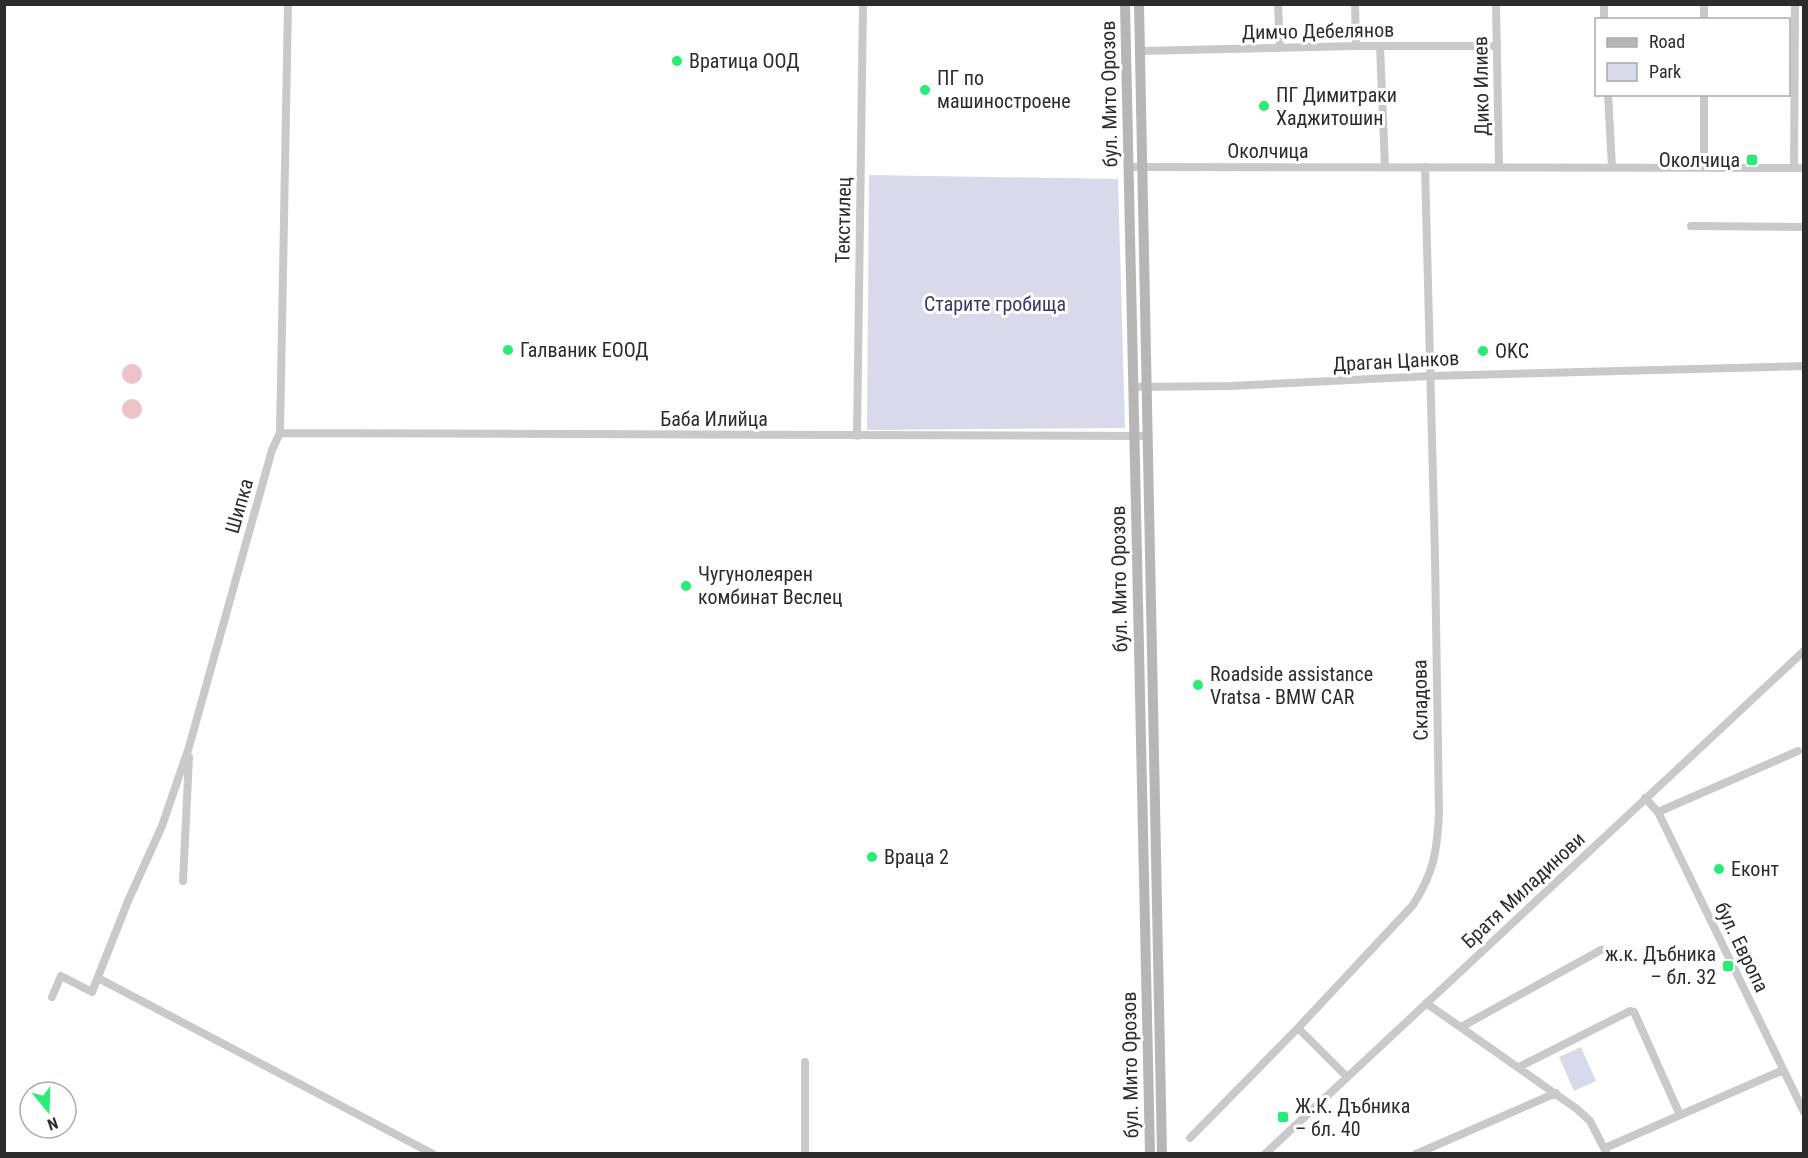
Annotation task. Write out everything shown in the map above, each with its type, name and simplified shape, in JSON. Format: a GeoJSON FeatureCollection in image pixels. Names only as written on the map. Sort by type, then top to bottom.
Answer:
{"type":"FeatureCollection","features":[{"type":"Feature","properties":{"kind":"main road","name":"бул. Мито Орозов"},"geometry":{"type":"LineString","coordinates":[[1125,4],[1150,1154]]}},
{"type":"Feature","properties":{"kind":"main road","name":"бул. Мито Орозов"},"geometry":{"type":"LineString","coordinates":[[1140,4],[1162,1154]]}},
{"type":"Feature","properties":{"kind":"street","name":"Шипка"},"geometry":{"type":"LineString","coordinates":[[52,998],[61,976],[92,992],[128,901],[162,826],[189,747],[272,450],[280,434],[288,4]]}},
{"type":"Feature","properties":{"kind":"street","name":"Текстилец"},"geometry":{"type":"LineString","coordinates":[[857,436],[863,4]]}},
{"type":"Feature","properties":{"kind":"street"},"geometry":{"type":"LineString","coordinates":[[1278,4],[1280,48]]}},
{"type":"Feature","properties":{"kind":"street"},"geometry":{"type":"LineString","coordinates":[[1355,4],[1356,46]]}},
{"type":"Feature","properties":{"kind":"street","name":"Дико Илиев"},"geometry":{"type":"LineString","coordinates":[[1496,4],[1499,167]]}},
{"type":"Feature","properties":{"kind":"street"},"geometry":{"type":"LineString","coordinates":[[1794,168],[1795,4]]}},
{"type":"Feature","properties":{"kind":"street","name":"Димчо Дебелянов"},"geometry":{"type":"LineString","coordinates":[[1140,51],[1356,46],[1497,46]]}},
{"type":"Feature","properties":{"kind":"street"},"geometry":{"type":"LineString","coordinates":[[1380,46],[1385,167]]}},
{"type":"Feature","properties":{"kind":"street"},"geometry":{"type":"LineString","coordinates":[[1608,96],[1612,166]]}},
{"type":"Feature","properties":{"kind":"street"},"geometry":{"type":"LineString","coordinates":[[1704,96],[1704,167]]}},
{"type":"Feature","properties":{"kind":"street","name":"Околчица"},"geometry":{"type":"LineString","coordinates":[[1128,168],[1612,166],[1803,168]]}},
{"type":"Feature","properties":{"kind":"street","name":"Складова"},"geometry":{"type":"LineString","coordinates":[[1190,1138],[1298,1028],[1413,905],[1425,888],[1437,849],[1439,813],[1435,556],[1425,167]]}},
{"type":"Feature","properties":{"kind":"street"},"geometry":{"type":"LineString","coordinates":[[1691,226],[1803,227]]}},
{"type":"Feature","properties":{"kind":"street","name":"Драган Цанков"},"geometry":{"type":"LineString","coordinates":[[1133,387],[1230,386],[1430,376],[1803,366]]}},
{"type":"Feature","properties":{"kind":"street","name":"Баба Илийца"},"geometry":{"type":"LineString","coordinates":[[280,434],[1148,436]]}},
{"type":"Feature","properties":{"kind":"street","name":"Братя Миладинови"},"geometry":{"type":"LineString","coordinates":[[1265,1154],[1803,651]]}},
{"type":"Feature","properties":{"kind":"street"},"geometry":{"type":"LineString","coordinates":[[183,881],[189,747]]}},
{"type":"Feature","properties":{"kind":"street"},"geometry":{"type":"LineString","coordinates":[[1658,812],[1798,751]]}},
{"type":"Feature","properties":{"kind":"street","name":"бул. Европа"},"geometry":{"type":"LineString","coordinates":[[1646,798],[1658,812],[1803,1112]]}},
{"type":"Feature","properties":{"kind":"street"},"geometry":{"type":"LineString","coordinates":[[1461,1027],[1601,950]]}},
{"type":"Feature","properties":{"kind":"street"},"geometry":{"type":"LineString","coordinates":[[98,978],[433,1154]]}},
{"type":"Feature","properties":{"kind":"street"},"geometry":{"type":"LineString","coordinates":[[1426,1003],[1556,1093],[1590,1121],[1606,1151],[1680,1115],[1783,1070]]}},
{"type":"Feature","properties":{"kind":"street"},"geometry":{"type":"LineString","coordinates":[[1519,1067],[1630,1011],[1634,1012],[1680,1115]]}},
{"type":"Feature","properties":{"kind":"street"},"geometry":{"type":"LineString","coordinates":[[1298,1028],[1347,1077]]}},
{"type":"Feature","properties":{"kind":"street"},"geometry":{"type":"LineString","coordinates":[[805,1062],[805,1154]]}},
{"type":"Feature","properties":{"kind":"street"},"geometry":{"type":"LineString","coordinates":[[1416,1154],[1556,1093]]}},
{"type":"Feature","properties":{"kind":"green space","name":"Старите гробища"},"geometry":{"type":"Polygon","coordinates":[[[869,175],[1118,179],[1125,428],[867,430],[869,175]]]}},
{"type":"Feature","properties":{"kind":"green space"},"geometry":{"type":"Polygon","coordinates":[[[1581,1047],[1596,1081],[1574,1091],[1559,1057],[1581,1047]]]}},
{"type":"Feature","properties":{"kind":"shaded area"},"geometry":{"type":"Polygon","coordinates":[[[132,364],[139,367],[142,374],[139,381],[132,384],[125,381],[122,374],[125,367],[132,364]]]}},
{"type":"Feature","properties":{"kind":"shaded area"},"geometry":{"type":"Polygon","coordinates":[[[128,399],[136,399],[142,405],[142,413],[136,419],[128,419],[122,413],[122,405],[128,399]]]}},
{"type":"Feature","properties":{"kind":"place","name":"Вратица ООД"},"geometry":{"type":"Point","coordinates":[677,61]}},
{"type":"Feature","properties":{"kind":"place","name":"ПГ по машиностроене"},"geometry":{"type":"Point","coordinates":[925,90]}},
{"type":"Feature","properties":{"kind":"place","name":"ПГ Димитраки Хаджитошин"},"geometry":{"type":"Point","coordinates":[1264,106]}},
{"type":"Feature","properties":{"kind":"place","name":"Околчица"},"geometry":{"type":"Point","coordinates":[1752,160]}},
{"type":"Feature","properties":{"kind":"place","name":"Галваник ЕООД"},"geometry":{"type":"Point","coordinates":[508,350]}},
{"type":"Feature","properties":{"kind":"place","name":"OKC"},"geometry":{"type":"Point","coordinates":[1483,351]}},
{"type":"Feature","properties":{"kind":"place","name":"Чугунолеярен комбинат Веслец"},"geometry":{"type":"Point","coordinates":[686,586]}},
{"type":"Feature","properties":{"kind":"place","name":"Roadside assistance Vratsa - BMW CAR"},"geometry":{"type":"Point","coordinates":[1198,685]}},
{"type":"Feature","properties":{"kind":"place","name":"Враца 2"},"geometry":{"type":"Point","coordinates":[872,857]}},
{"type":"Feature","properties":{"kind":"place","name":"Еконт"},"geometry":{"type":"Point","coordinates":[1719,869]}},
{"type":"Feature","properties":{"kind":"place","name":"ж.к. Дъбника – бл. 32"},"geometry":{"type":"Point","coordinates":[1728,966]}},
{"type":"Feature","properties":{"kind":"place","name":"Ж.К. Дъбника – бл. 40"},"geometry":{"type":"Point","coordinates":[1283,1117]}}]}
